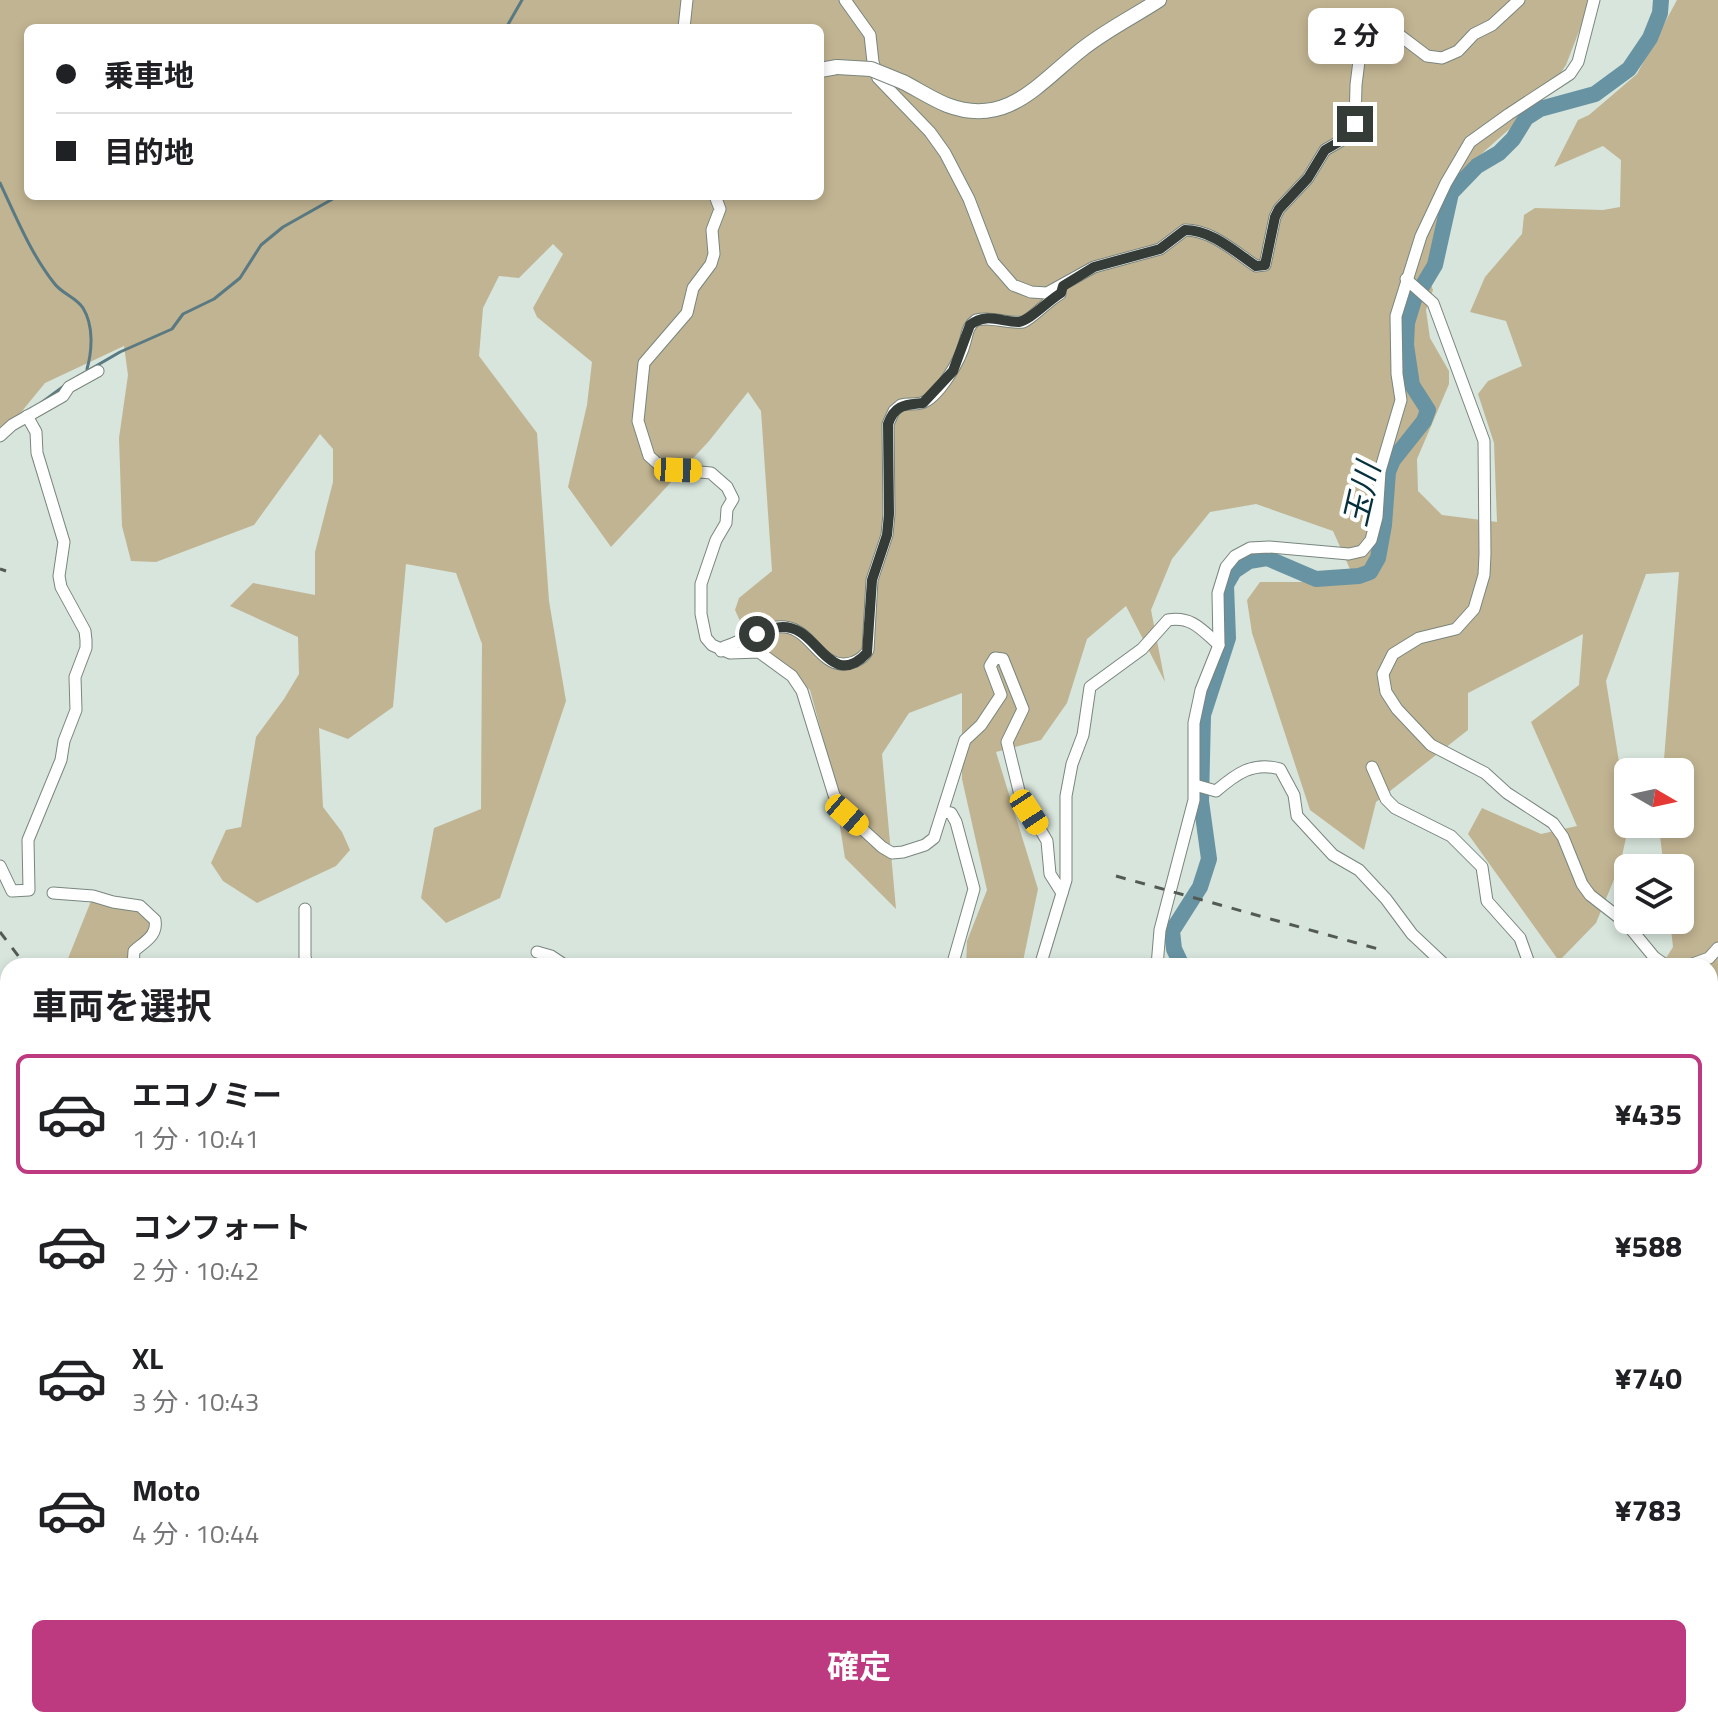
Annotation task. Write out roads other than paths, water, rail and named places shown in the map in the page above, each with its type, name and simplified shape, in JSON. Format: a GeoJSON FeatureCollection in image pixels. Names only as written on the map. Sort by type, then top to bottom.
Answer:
{"type":"FeatureCollection","features":[{"type":"Feature","properties":{"kind":"street"},"geometry":{"type":"LineString","coordinates":[[684,24],[687,0]]}},
{"type":"Feature","properties":{"kind":"street"},"geometry":{"type":"LineString","coordinates":[[845,0],[870,35],[878,78],[930,132],[950,162],[969,199],[993,262],[1013,285],[1041,294],[1063,286],[1094,267],[1160,249],[1185,230],[1201,233],[1236,250],[1256,266],[1265,265],[1279,209],[1308,178],[1325,150],[1344,139],[1355,124],[1359,61],[1371,35],[1383,27],[1390,28],[1427,56],[1442,58],[1458,51],[1474,34],[1492,25],[1519,0]]}},
{"type":"Feature","properties":{"kind":"street"},"geometry":{"type":"LineString","coordinates":[[824,69],[871,69],[946,104],[966,110],[998,109],[1016,103],[1102,33],[1159,0]]}},
{"type":"Feature","properties":{"kind":"street"},"geometry":{"type":"LineString","coordinates":[[1158,958],[1160,930],[1194,800],[1194,723],[1201,690],[1219,645],[1220,579],[1235,556],[1259,547],[1349,554],[1362,551],[1371,540],[1377,517],[1380,471],[1401,400],[1397,374],[1396,316],[1436,201],[1467,146],[1570,74],[1578,62],[1594,0]]}},
{"type":"Feature","properties":{"kind":"street"},"geometry":{"type":"LineString","coordinates":[[717,200],[720,209],[712,224],[714,254],[711,264],[693,288],[687,313],[644,363],[638,421],[649,456],[658,464],[668,469],[711,473],[727,487],[733,499],[701,584],[702,627],[706,638],[721,651],[759,652],[792,676],[802,691],[834,795],[847,815],[887,851],[897,853],[925,845],[934,838],[965,740],[981,725],[1001,695],[990,666],[993,660],[1000,657],[1022,703],[1021,716],[1007,742],[1020,795],[1047,841],[1050,874],[1062,893]]}},
{"type":"Feature","properties":{"kind":"street"},"geometry":{"type":"LineString","coordinates":[[1410,282],[1433,303],[1484,441],[1484,575],[1474,609],[1467,618],[1456,629],[1419,638],[1397,650],[1385,668],[1383,686],[1397,709],[1431,745],[1485,773],[1507,793],[1553,823],[1563,837],[1582,884],[1590,895],[1626,923],[1655,958]]}},
{"type":"Feature","properties":{"kind":"street"},"geometry":{"type":"LineString","coordinates":[[721,651],[772,627],[782,627],[800,632],[828,661],[851,663],[864,657],[868,650],[872,580],[887,535],[887,452],[891,417],[901,405],[923,403],[938,389],[953,371],[967,330],[976,320],[994,317],[1022,322],[1061,293],[1063,286]]}},
{"type":"Feature","properties":{"kind":"street"},"geometry":{"type":"LineString","coordinates":[[0,436],[27,416],[63,396],[69,387],[98,371]]}},
{"type":"Feature","properties":{"kind":"street"},"geometry":{"type":"LineString","coordinates":[[0,866],[12,891],[29,890],[27,855],[31,830],[61,760],[64,741],[76,710],[75,677],[86,648],[85,631],[61,587],[59,576],[64,542],[37,453],[36,432],[27,416]]}},
{"type":"Feature","properties":{"kind":"street"},"geometry":{"type":"LineString","coordinates":[[1042,958],[1066,880],[1066,796],[1072,764],[1083,735],[1090,687],[1142,649],[1168,620],[1194,622],[1219,645]]}},
{"type":"Feature","properties":{"kind":"street"},"geometry":{"type":"LineString","coordinates":[[1195,785],[1216,791],[1257,765],[1280,769],[1294,795],[1297,816],[1333,855],[1359,870],[1412,934],[1438,958]]}},
{"type":"Feature","properties":{"kind":"street"},"geometry":{"type":"LineString","coordinates":[[1372,767],[1386,799],[1395,808],[1451,836],[1482,867],[1487,901],[1520,938],[1527,958]]}},
{"type":"Feature","properties":{"kind":"street"},"geometry":{"type":"LineString","coordinates":[[944,812],[951,813],[956,822],[974,889],[954,958]]}},
{"type":"Feature","properties":{"kind":"street"},"geometry":{"type":"LineString","coordinates":[[53,893],[93,896],[140,906],[148,912],[155,920],[155,931],[147,942],[134,951],[134,958]]}},
{"type":"Feature","properties":{"kind":"street"},"geometry":{"type":"LineString","coordinates":[[305,909],[305,958]]}},
{"type":"Feature","properties":{"kind":"street"},"geometry":{"type":"LineString","coordinates":[[537,952],[554,958]]}},
{"type":"Feature","properties":{"kind":"waterway"},"geometry":{"type":"LineString","coordinates":[[508,24],[522,0]]}},
{"type":"Feature","properties":{"kind":"waterway","name":"玉川"},"geometry":{"type":"LineString","coordinates":[[1178,958],[1172,931],[1200,887],[1209,859],[1201,801],[1203,715],[1228,638],[1226,585],[1234,571],[1249,561],[1267,558],[1316,579],[1359,576],[1370,572],[1378,558],[1384,525],[1388,472],[1393,460],[1424,421],[1428,410],[1412,385],[1406,345],[1407,323],[1414,300],[1435,265],[1451,193],[1477,166],[1499,153],[1513,139],[1526,118],[1540,109],[1595,94],[1629,69],[1650,38],[1660,13],[1661,0]]}},
{"type":"Feature","properties":{"kind":"waterway"},"geometry":{"type":"LineString","coordinates":[[0,183],[38,260],[57,287],[80,304],[87,315],[91,338],[87,369]]}},
{"type":"Feature","properties":{"kind":"waterway"},"geometry":{"type":"LineString","coordinates":[[77,377],[120,352],[172,329],[183,314],[214,299],[240,278],[261,245],[283,227],[331,200]]}},
{"type":"Feature","properties":{"kind":"waterway"},"geometry":{"type":"LineString","coordinates":[[41,403],[64,386]]}},
{"type":"Feature","properties":{"kind":"railway"},"geometry":{"type":"LineString","coordinates":[[0,569],[6,571]]}},
{"type":"Feature","properties":{"kind":"railway"},"geometry":{"type":"LineString","coordinates":[[1116,876],[1382,950]]}},
{"type":"Feature","properties":{"kind":"railway"},"geometry":{"type":"LineString","coordinates":[[0,932],[20,958]]}}]}
